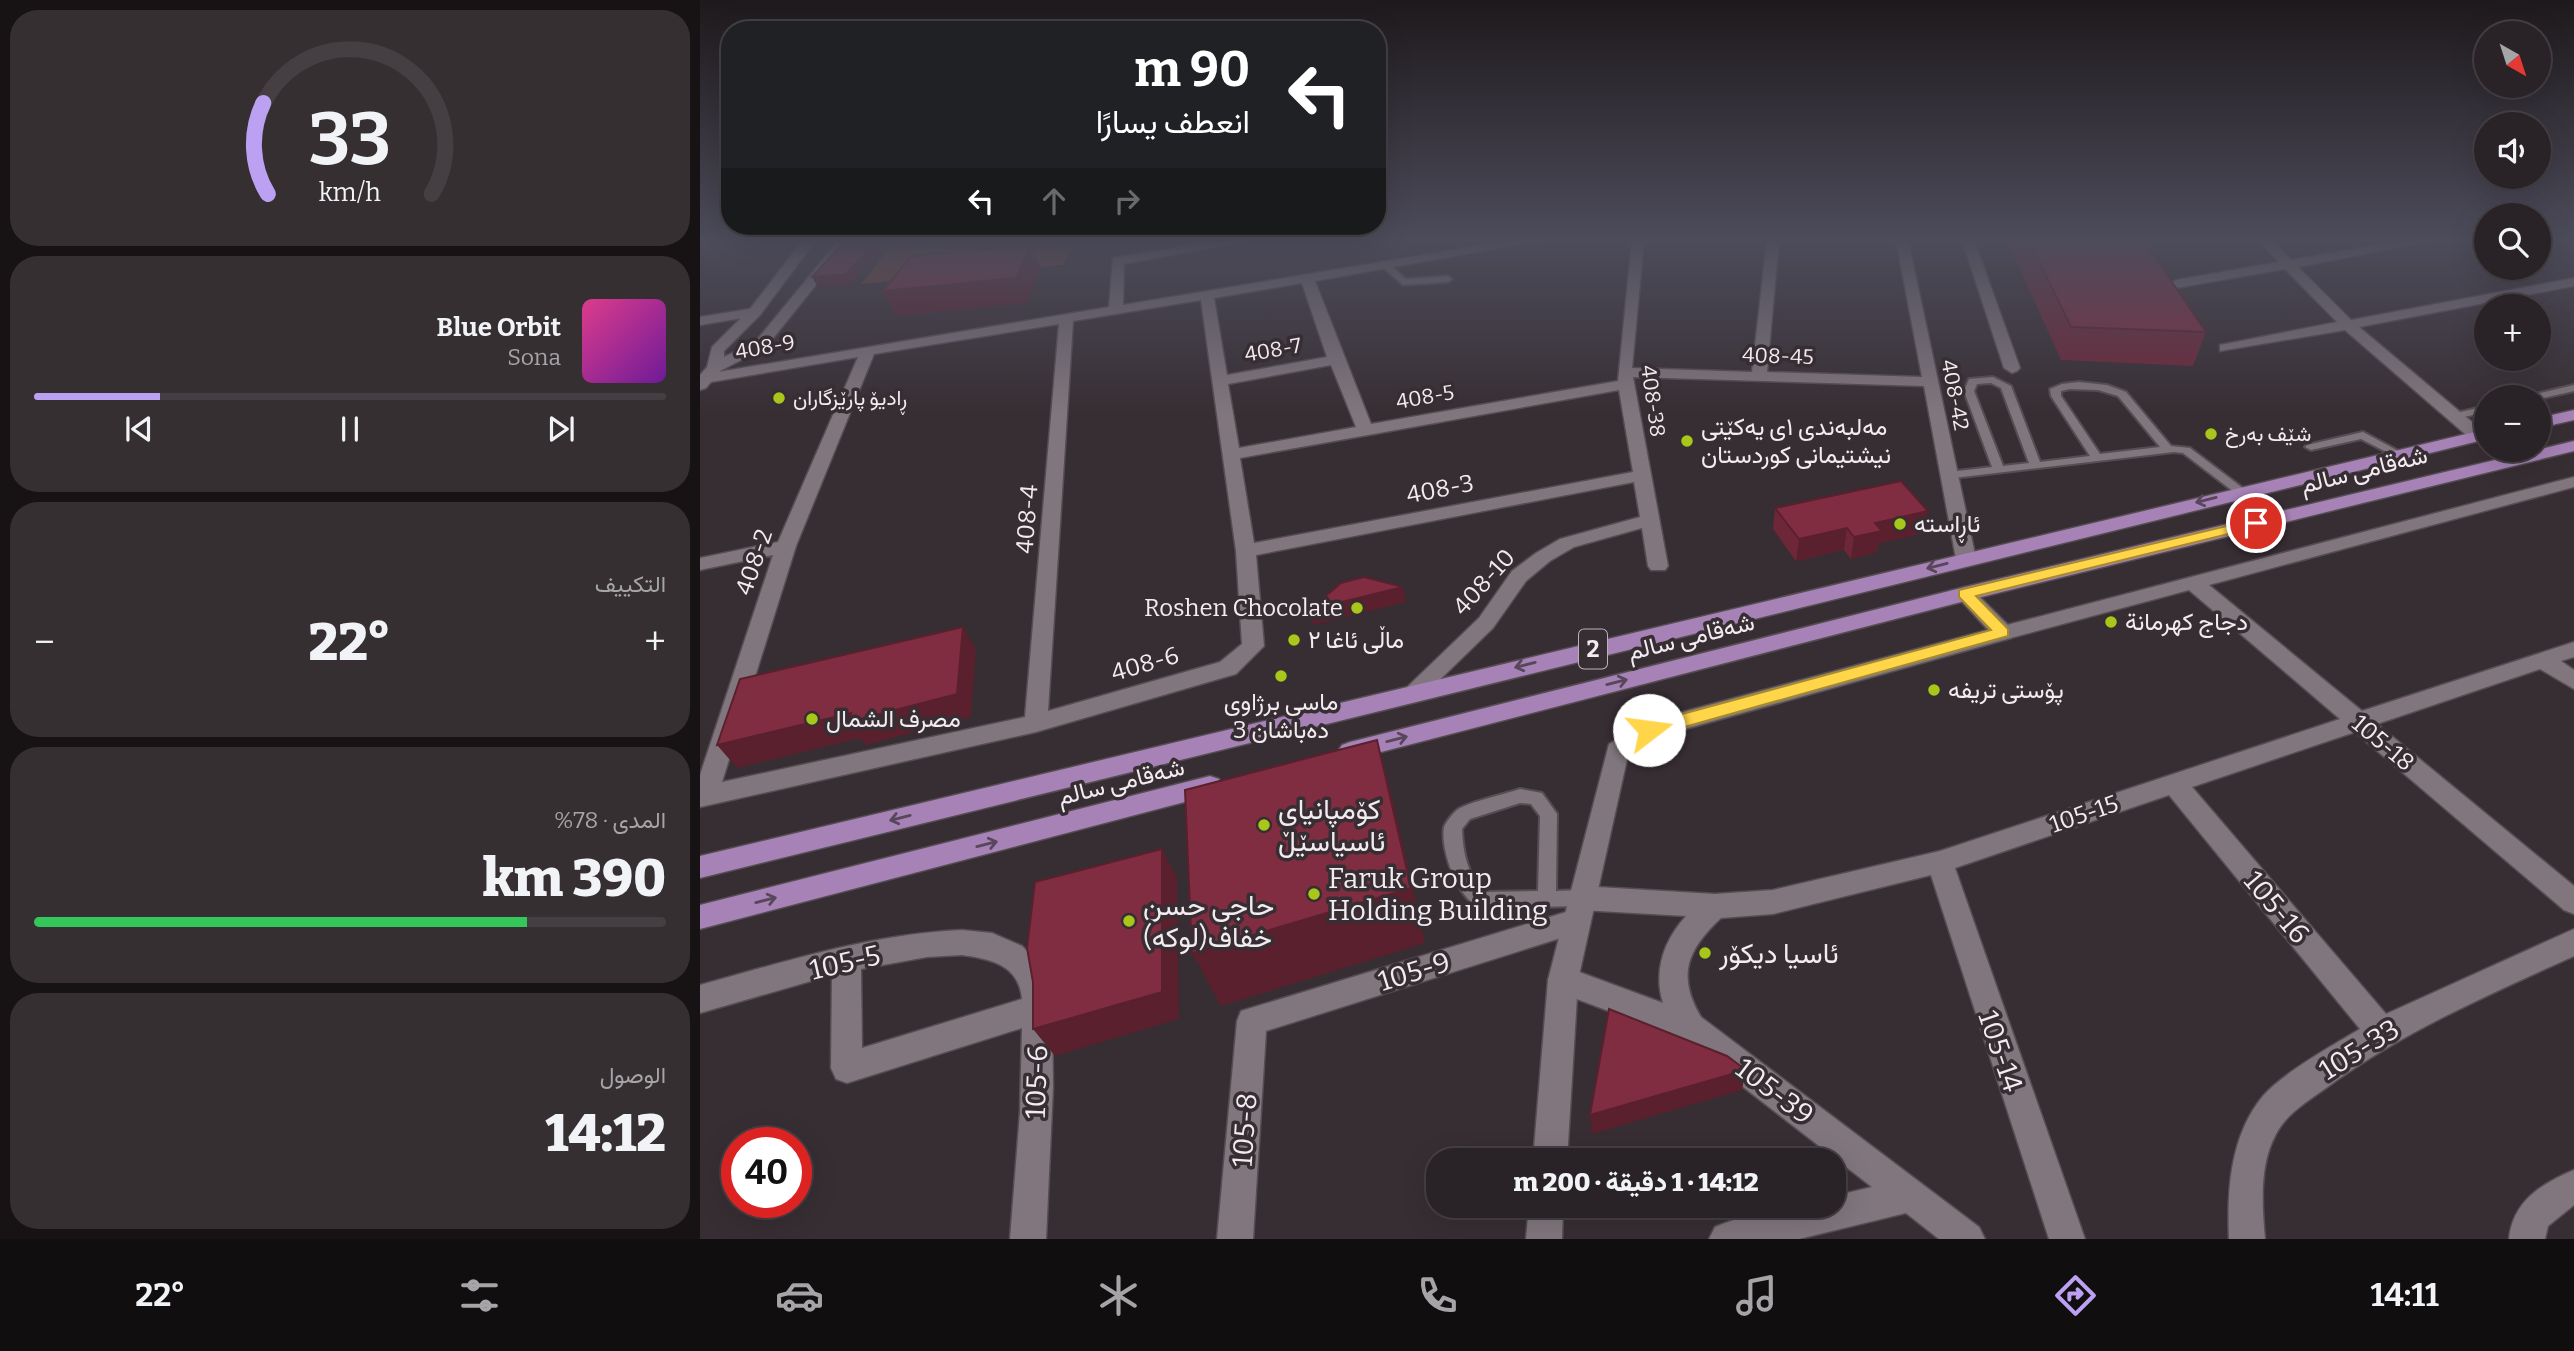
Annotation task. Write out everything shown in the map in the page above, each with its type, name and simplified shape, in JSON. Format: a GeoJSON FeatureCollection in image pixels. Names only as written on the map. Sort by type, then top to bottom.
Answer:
{"type":"FeatureCollection","features":[{"type":"Feature","properties":{"kind":"main road"},"geometry":{"type":"LineString","coordinates":[[2551,420],[2574,415]]}},
{"type":"Feature","properties":{"kind":"main road","name":"شەقامی سالم"},"geometry":{"type":"LineString","coordinates":[[700,867],[2474,437]]}},
{"type":"Feature","properties":{"kind":"main road","name":"شەقامی سالم"},"geometry":{"type":"LineString","coordinates":[[1332,755],[1965,594],[2574,446]]}},
{"type":"Feature","properties":{"kind":"main road","name":"شەقامی سالم"},"geometry":{"type":"LineString","coordinates":[[700,917],[1238,779]]}},
{"type":"Feature","properties":{"kind":"street"},"geometry":{"type":"LineString","coordinates":[[707,377],[717,350],[766,298]]}},
{"type":"Feature","properties":{"kind":"street"},"geometry":{"type":"LineString","coordinates":[[707,377],[761,344],[799,298]]}},
{"type":"Feature","properties":{"kind":"street"},"geometry":{"type":"LineString","coordinates":[[1116,311],[1117,298]]}},
{"type":"Feature","properties":{"kind":"street","name":"408-9"},"geometry":{"type":"LineString","coordinates":[[707,377],[1202,298]]}},
{"type":"Feature","properties":{"kind":"street","name":"408-6"},"geometry":{"type":"LineString","coordinates":[[703,796],[1036,723],[1228,668],[1253,646],[1246,551],[1207,298]]}},
{"type":"Feature","properties":{"kind":"street"},"geometry":{"type":"LineString","coordinates":[[1314,298],[1336,360],[1366,430]]}},
{"type":"Feature","properties":{"kind":"street","name":"408-38"},"geometry":{"type":"LineString","coordinates":[[1633,298],[1625,378],[1658,566]]}},
{"type":"Feature","properties":{"kind":"street"},"geometry":{"type":"LineString","coordinates":[[1759,376],[1767,298]]}},
{"type":"Feature","properties":{"kind":"street","name":"408-42"},"geometry":{"type":"LineString","coordinates":[[1913,298],[1966,559]]}},
{"type":"Feature","properties":{"kind":"street"},"geometry":{"type":"LineString","coordinates":[[1988,298],[2012,368]]}},
{"type":"Feature","properties":{"kind":"street"},"geometry":{"type":"LineString","coordinates":[[2321,298],[2349,326],[2474,429]]}},
{"type":"Feature","properties":{"kind":"street"},"geometry":{"type":"LineString","coordinates":[[2225,348],[2493,298]]}},
{"type":"Feature","properties":{"kind":"street"},"geometry":{"type":"LineString","coordinates":[[700,321],[755,312]]}},
{"type":"Feature","properties":{"kind":"street","name":"408-4"},"geometry":{"type":"LineString","coordinates":[[1036,723],[1066,319]]}},
{"type":"Feature","properties":{"kind":"street","name":"408-2"},"geometry":{"type":"LineString","coordinates":[[703,796],[786,546],[868,351]]}},
{"type":"Feature","properties":{"kind":"street","name":"408-7"},"geometry":{"type":"LineString","coordinates":[[1218,381],[1336,360]]}},
{"type":"Feature","properties":{"kind":"street","name":"408-45"},"geometry":{"type":"LineString","coordinates":[[1625,378],[1759,376],[1930,382]]}},
{"type":"Feature","properties":{"kind":"street","name":"408-5"},"geometry":{"type":"LineString","coordinates":[[1232,454],[1625,378]]}},
{"type":"Feature","properties":{"kind":"street","name":"408-3"},"geometry":{"type":"LineString","coordinates":[[1246,551],[1643,475]]}},
{"type":"Feature","properties":{"kind":"street"},"geometry":{"type":"LineString","coordinates":[[1550,1148],[1563,980],[1617,750],[1632,739],[1649,730],[2003,633],[2574,482]]}},
{"type":"Feature","properties":{"kind":"street","name":"408-10"},"geometry":{"type":"LineString","coordinates":[[1413,692],[1486,623],[1519,576],[1543,557],[1567,543],[1649,520]]}},
{"type":"Feature","properties":{"kind":"street"},"geometry":{"type":"LineString","coordinates":[[700,564],[786,546]]}},
{"type":"Feature","properties":{"kind":"street","name":"105-18"},"geometry":{"type":"LineString","coordinates":[[2192,582],[2574,902]]}},
{"type":"Feature","properties":{"kind":"street"},"geometry":{"type":"LineString","coordinates":[[1965,594],[2003,633]]}},
{"type":"Feature","properties":{"kind":"street","name":"105-15"},"geometry":{"type":"LineString","coordinates":[[1578,909],[1773,902],[1940,862],[2574,649]]}},
{"type":"Feature","properties":{"kind":"street"},"geometry":{"type":"LineString","coordinates":[[2543,660],[2574,681]]}},
{"type":"Feature","properties":{"kind":"street","name":"105-16"},"geometry":{"type":"LineString","coordinates":[[2174,784],[2381,1031]]}},
{"type":"Feature","properties":{"kind":"street","name":"105-14"},"geometry":{"type":"LineString","coordinates":[[1940,862],[2037,1157],[2067,1239]]}},
{"type":"Feature","properties":{"kind":"street"},"geometry":{"type":"LineString","coordinates":[[1690,1027],[1683,1017],[1674,987],[1673,968],[1681,940],[1715,906]]}},
{"type":"Feature","properties":{"kind":"street","name":"105-9"},"geometry":{"type":"LineString","coordinates":[[1252,1021],[1578,909]]}},
{"type":"Feature","properties":{"kind":"street","name":"105-33"},"geometry":{"type":"LineString","coordinates":[[2247,1239],[2244,1203],[2247,1172],[2256,1141],[2276,1106],[2332,1063],[2381,1031],[2574,942]]}},
{"type":"Feature","properties":{"kind":"street","name":"105-5"},"geometry":{"type":"LineString","coordinates":[[700,999],[847,960],[933,944],[974,943],[993,947]]}},
{"type":"Feature","properties":{"kind":"street","name":"105-6"},"geometry":{"type":"LineString","coordinates":[[993,947],[1019,959],[1035,985],[1038,1072],[1028,1239]]}},
{"type":"Feature","properties":{"kind":"street"},"geometry":{"type":"LineString","coordinates":[[847,960],[847,1068],[1037,1009]]}},
{"type":"Feature","properties":{"kind":"street","name":"105-39"},"geometry":{"type":"LineString","coordinates":[[1563,980],[1690,1027],[1962,1237]]}},
{"type":"Feature","properties":{"kind":"street","name":"105-8"},"geometry":{"type":"LineString","coordinates":[[1235,1239],[1252,1021]]}},
{"type":"Feature","properties":{"kind":"street"},"geometry":{"type":"LineString","coordinates":[[2527,1239],[2531,1218],[2540,1207],[2574,1187]]}},
{"type":"Feature","properties":{"kind":"street"},"geometry":{"type":"LineString","coordinates":[[1727,1239],[1911,1195]]}},
{"type":"Feature","properties":{"kind":"street"},"geometry":{"type":"LineString","coordinates":[[1544,1239],[1545,1218]]}},
{"type":"Feature","properties":{"kind":"lane"},"geometry":{"type":"LineString","coordinates":[[1999,470],[1969,391],[1973,382],[1993,380],[2006,386],[2036,466]]}},
{"type":"Feature","properties":{"kind":"lane"},"geometry":{"type":"LineString","coordinates":[[2097,458],[2056,396],[2055,389],[2086,387],[2115,390],[2122,394],[2167,449]]}},
{"type":"Feature","properties":{"kind":"lane"},"geometry":{"type":"LineString","coordinates":[[2551,393],[2574,388]]}},
{"type":"Feature","properties":{"kind":"lane"},"geometry":{"type":"LineString","coordinates":[[2455,416],[2474,412]]}},
{"type":"Feature","properties":{"kind":"lane"},"geometry":{"type":"LineString","coordinates":[[2311,447],[2363,435],[2398,454]]}},
{"type":"Feature","properties":{"kind":"lane"},"geometry":{"type":"LineString","coordinates":[[1949,476],[2167,449],[2186,450],[2242,492]]}},
{"type":"Feature","properties":{"kind":"lane"},"geometry":{"type":"LineString","coordinates":[[1548,899],[1549,814],[1542,803],[1536,798],[1520,796],[1464,814],[1453,827],[1453,847],[1468,889],[1482,900],[1548,899],[1578,909]]}},
{"type":"Feature","properties":{"kind":"building"},"geometry":{"type":"Polygon","coordinates":[[[2057,298],[2183,298],[2206,332],[2071,327],[2057,298]]]}},
{"type":"Feature","properties":{"kind":"building"},"geometry":{"type":"Polygon","coordinates":[[[1901,481],[1928,511],[1875,523],[1882,531],[1854,537],[1847,528],[1799,539],[1775,508],[1901,481]]]}},
{"type":"Feature","properties":{"kind":"building"},"geometry":{"type":"Polygon","coordinates":[[[1364,577],[1403,587],[1309,610],[1341,583],[1364,577]]]}},
{"type":"Feature","properties":{"kind":"building"},"geometry":{"type":"Polygon","coordinates":[[[963,627],[957,694],[849,722],[851,713],[717,745],[740,679],[963,627]]]}},
{"type":"Feature","properties":{"kind":"building"},"geometry":{"type":"Polygon","coordinates":[[[1377,740],[1411,888],[1192,953],[1185,790],[1377,740]]]}},
{"type":"Feature","properties":{"kind":"building"},"geometry":{"type":"Polygon","coordinates":[[[1162,849],[1162,992],[1033,1029],[1033,982],[1027,948],[1035,882],[1162,849]]]}},
{"type":"Feature","properties":{"kind":"building"},"geometry":{"type":"Polygon","coordinates":[[[1609,1009],[1727,1056],[1746,1070],[1590,1115],[1609,1009]]]}},
{"type":"Feature","properties":{"kind":"place","name":"ڕادیۆ پارێزگاران"},"geometry":{"type":"Point","coordinates":[779,398]}},
{"type":"Feature","properties":{"kind":"place","name":"شێف بەرخ"},"geometry":{"type":"Point","coordinates":[2211,434]}},
{"type":"Feature","properties":{"kind":"place","name":"مەلبەندی ١ی یەکێتی نیشتیمانی کوردستان"},"geometry":{"type":"Point","coordinates":[1687,441]}},
{"type":"Feature","properties":{"kind":"place","name":"ئاڕاستە"},"geometry":{"type":"Point","coordinates":[1900,524]}},
{"type":"Feature","properties":{"kind":"place","name":"Roshen Chocolate"},"geometry":{"type":"Point","coordinates":[1357,608]}},
{"type":"Feature","properties":{"kind":"place","name":"دجاج كهرمانة"},"geometry":{"type":"Point","coordinates":[2111,622]}},
{"type":"Feature","properties":{"kind":"place","name":"ماڵی ئاغا ۲"},"geometry":{"type":"Point","coordinates":[1294,640]}},
{"type":"Feature","properties":{"kind":"place","name":"ماسی برژاوی دەباشان 3"},"geometry":{"type":"Point","coordinates":[1281,676]}},
{"type":"Feature","properties":{"kind":"place","name":"پۆستی تریفە"},"geometry":{"type":"Point","coordinates":[1934,690]}},
{"type":"Feature","properties":{"kind":"place","name":"مصرف الشمال"},"geometry":{"type":"Point","coordinates":[812,719]}},
{"type":"Feature","properties":{"kind":"place","name":"کۆمپانیای ئاسیاسێڵ"},"geometry":{"type":"Point","coordinates":[1264,825]}},
{"type":"Feature","properties":{"kind":"place","name":"Faruk Group Holding Building"},"geometry":{"type":"Point","coordinates":[1314,894]}},
{"type":"Feature","properties":{"kind":"place","name":"حاجی حسن (لوکه)خفاف"},"geometry":{"type":"Point","coordinates":[1129,921]}},
{"type":"Feature","properties":{"kind":"place","name":"ئاسیا دیكۆر"},"geometry":{"type":"Point","coordinates":[1705,953]}},
{"type":"Feature","properties":{"kind":"route"},"geometry":{"type":"LineString","coordinates":[[1649,730],[2003,633],[1965,594],[2256,523]]}}]}
